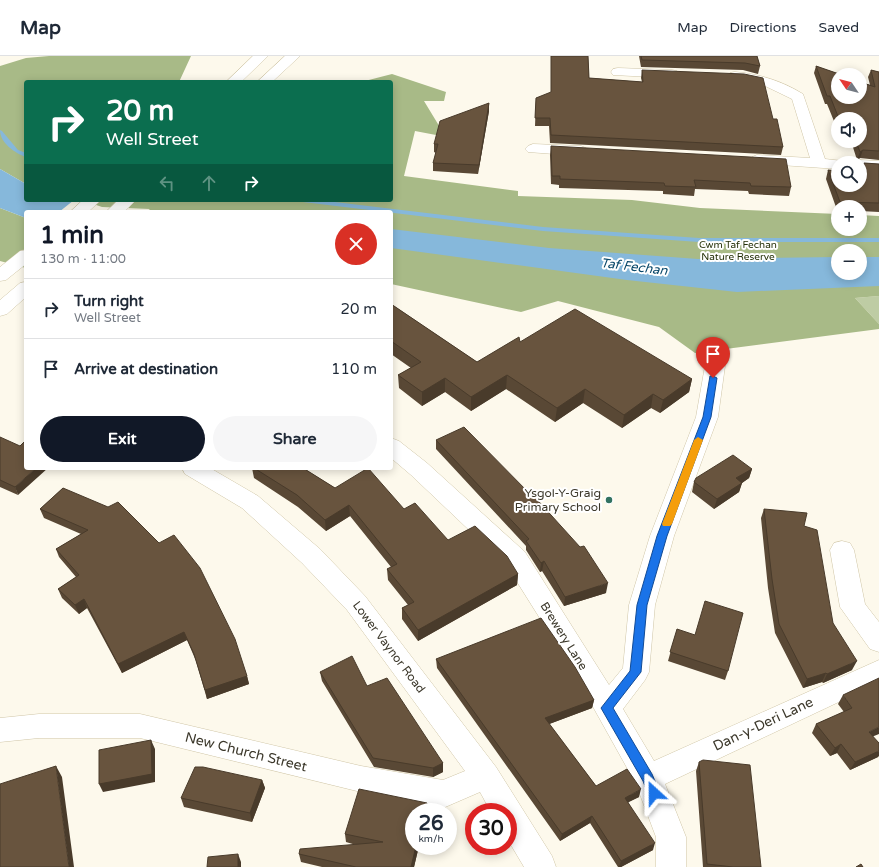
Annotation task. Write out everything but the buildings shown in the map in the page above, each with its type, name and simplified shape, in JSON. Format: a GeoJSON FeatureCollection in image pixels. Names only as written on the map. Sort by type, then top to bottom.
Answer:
{"type":"FeatureCollection","features":[{"type":"Feature","properties":{"kind":"main road"},"geometry":{"type":"LineString","coordinates":[[235,80],[261,56]]}},
{"type":"Feature","properties":{"kind":"main road"},"geometry":{"type":"LineString","coordinates":[[266,80],[293,56]]}},
{"type":"Feature","properties":{"kind":"main road"},"geometry":{"type":"LineString","coordinates":[[618,72],[688,74]]}},
{"type":"Feature","properties":{"kind":"main road"},"geometry":{"type":"LineString","coordinates":[[720,75],[743,76],[761,79],[788,90],[798,97],[819,163]]}},
{"type":"Feature","properties":{"kind":"main road"},"geometry":{"type":"LineString","coordinates":[[533,149],[597,152]]}},
{"type":"Feature","properties":{"kind":"main road"},"geometry":{"type":"LineString","coordinates":[[740,159],[831,164]]}},
{"type":"Feature","properties":{"kind":"main road"},"geometry":{"type":"LineString","coordinates":[[867,165],[879,166]]}},
{"type":"Feature","properties":{"kind":"main road"},"geometry":{"type":"LineString","coordinates":[[80,210],[90,202]]}},
{"type":"Feature","properties":{"kind":"main road"},"geometry":{"type":"LineString","coordinates":[[116,210],[126,202]]}},
{"type":"Feature","properties":{"kind":"main road"},"geometry":{"type":"LineString","coordinates":[[0,276],[24,257]]}},
{"type":"Feature","properties":{"kind":"main road"},"geometry":{"type":"LineString","coordinates":[[0,310],[24,289]]}},
{"type":"Feature","properties":{"kind":"main road"},"geometry":{"type":"LineString","coordinates":[[607,708],[636,672],[642,605],[662,536],[707,417],[715,366]]}},
{"type":"Feature","properties":{"kind":"main road","name":"Brewery Lane"},"geometry":{"type":"LineString","coordinates":[[393,448],[419,469],[516,559],[582,663],[648,778],[672,837],[671,867]]}},
{"type":"Feature","properties":{"kind":"main road","name":"Lower Vaynor Road"},"geometry":{"type":"LineString","coordinates":[[197,470],[250,502],[310,556],[351,598],[486,776],[541,867]]}},
{"type":"Feature","properties":{"kind":"main road"},"geometry":{"type":"LineString","coordinates":[[842,550],[854,607],[879,641]]}},
{"type":"Feature","properties":{"kind":"main road","name":"Dan-y-Deri Lane"},"geometry":{"type":"LineString","coordinates":[[648,778],[879,670]]}},
{"type":"Feature","properties":{"kind":"main road","name":"New Church Street"},"geometry":{"type":"LineString","coordinates":[[0,730],[39,726],[140,726],[361,779],[443,794],[486,776]]}},
{"type":"Feature","properties":{"kind":"green space"},"geometry":{"type":"Polygon","coordinates":[[[49,56],[191,56],[180,80],[24,80],[24,183],[0,169],[0,66],[26,58],[49,56]]]}},
{"type":"Feature","properties":{"kind":"green space","name":"Cwm Taf Fechan Nature Reserve"},"geometry":{"type":"Polygon","coordinates":[[[392,74],[446,92],[444,101],[424,101],[441,129],[436,135],[415,131],[404,176],[518,191],[518,196],[632,200],[700,208],[831,214],[831,236],[867,236],[867,215],[879,216],[879,296],[855,298],[879,324],[879,329],[695,353],[659,327],[558,301],[521,312],[393,284],[393,210],[60,210],[69,202],[393,202],[393,80],[369,80],[392,74]]]}},
{"type":"Feature","properties":{"kind":"green space"},"geometry":{"type":"Polygon","coordinates":[[[0,208],[24,217],[24,267],[0,261],[0,208]]]}},
{"type":"Feature","properties":{"kind":"green space"},"geometry":{"type":"Polygon","coordinates":[[[879,296],[879,324],[855,298],[879,296]]]}},
{"type":"Feature","properties":{"kind":"water"},"geometry":{"type":"Polygon","coordinates":[[[0,169],[24,183],[24,202],[82,202],[102,209],[124,210],[24,210],[24,217],[0,208],[0,169]]]}},
{"type":"Feature","properties":{"kind":"water","name":"Taf Fechan"},"geometry":{"type":"Polygon","coordinates":[[[393,229],[549,248],[698,259],[831,257],[831,280],[867,280],[867,257],[879,257],[879,286],[737,292],[627,280],[393,248],[393,229]]]}},
{"type":"Feature","properties":{"kind":"pier"},"geometry":{"type":"Polygon","coordinates":[[[72,202],[88,202],[102,207],[150,209],[149,210],[62,210],[72,202]]]}},
{"type":"Feature","properties":{"kind":"waterway"},"geometry":{"type":"LineString","coordinates":[[0,132],[16,151],[24,154]]}},
{"type":"Feature","properties":{"kind":"waterway"},"geometry":{"type":"LineString","coordinates":[[320,202],[386,210]]}},
{"type":"Feature","properties":{"kind":"waterway"},"geometry":{"type":"LineString","coordinates":[[393,211],[543,229],[699,240],[879,240]]}},
{"type":"Feature","properties":{"kind":"slow traffic"},"geometry":{"type":"LineString","coordinates":[[667,524],[698,440]]}},
{"type":"Feature","properties":{"kind":"place","name":"Ysgol-Y-Graig Primary School"},"geometry":{"type":"Point","coordinates":[609,500]}},
{"type":"Feature","properties":{"kind":"route"},"geometry":{"type":"LineString","coordinates":[[654,793],[648,778],[607,708],[636,672],[642,605],[662,536],[707,417],[713,378]]}}]}
